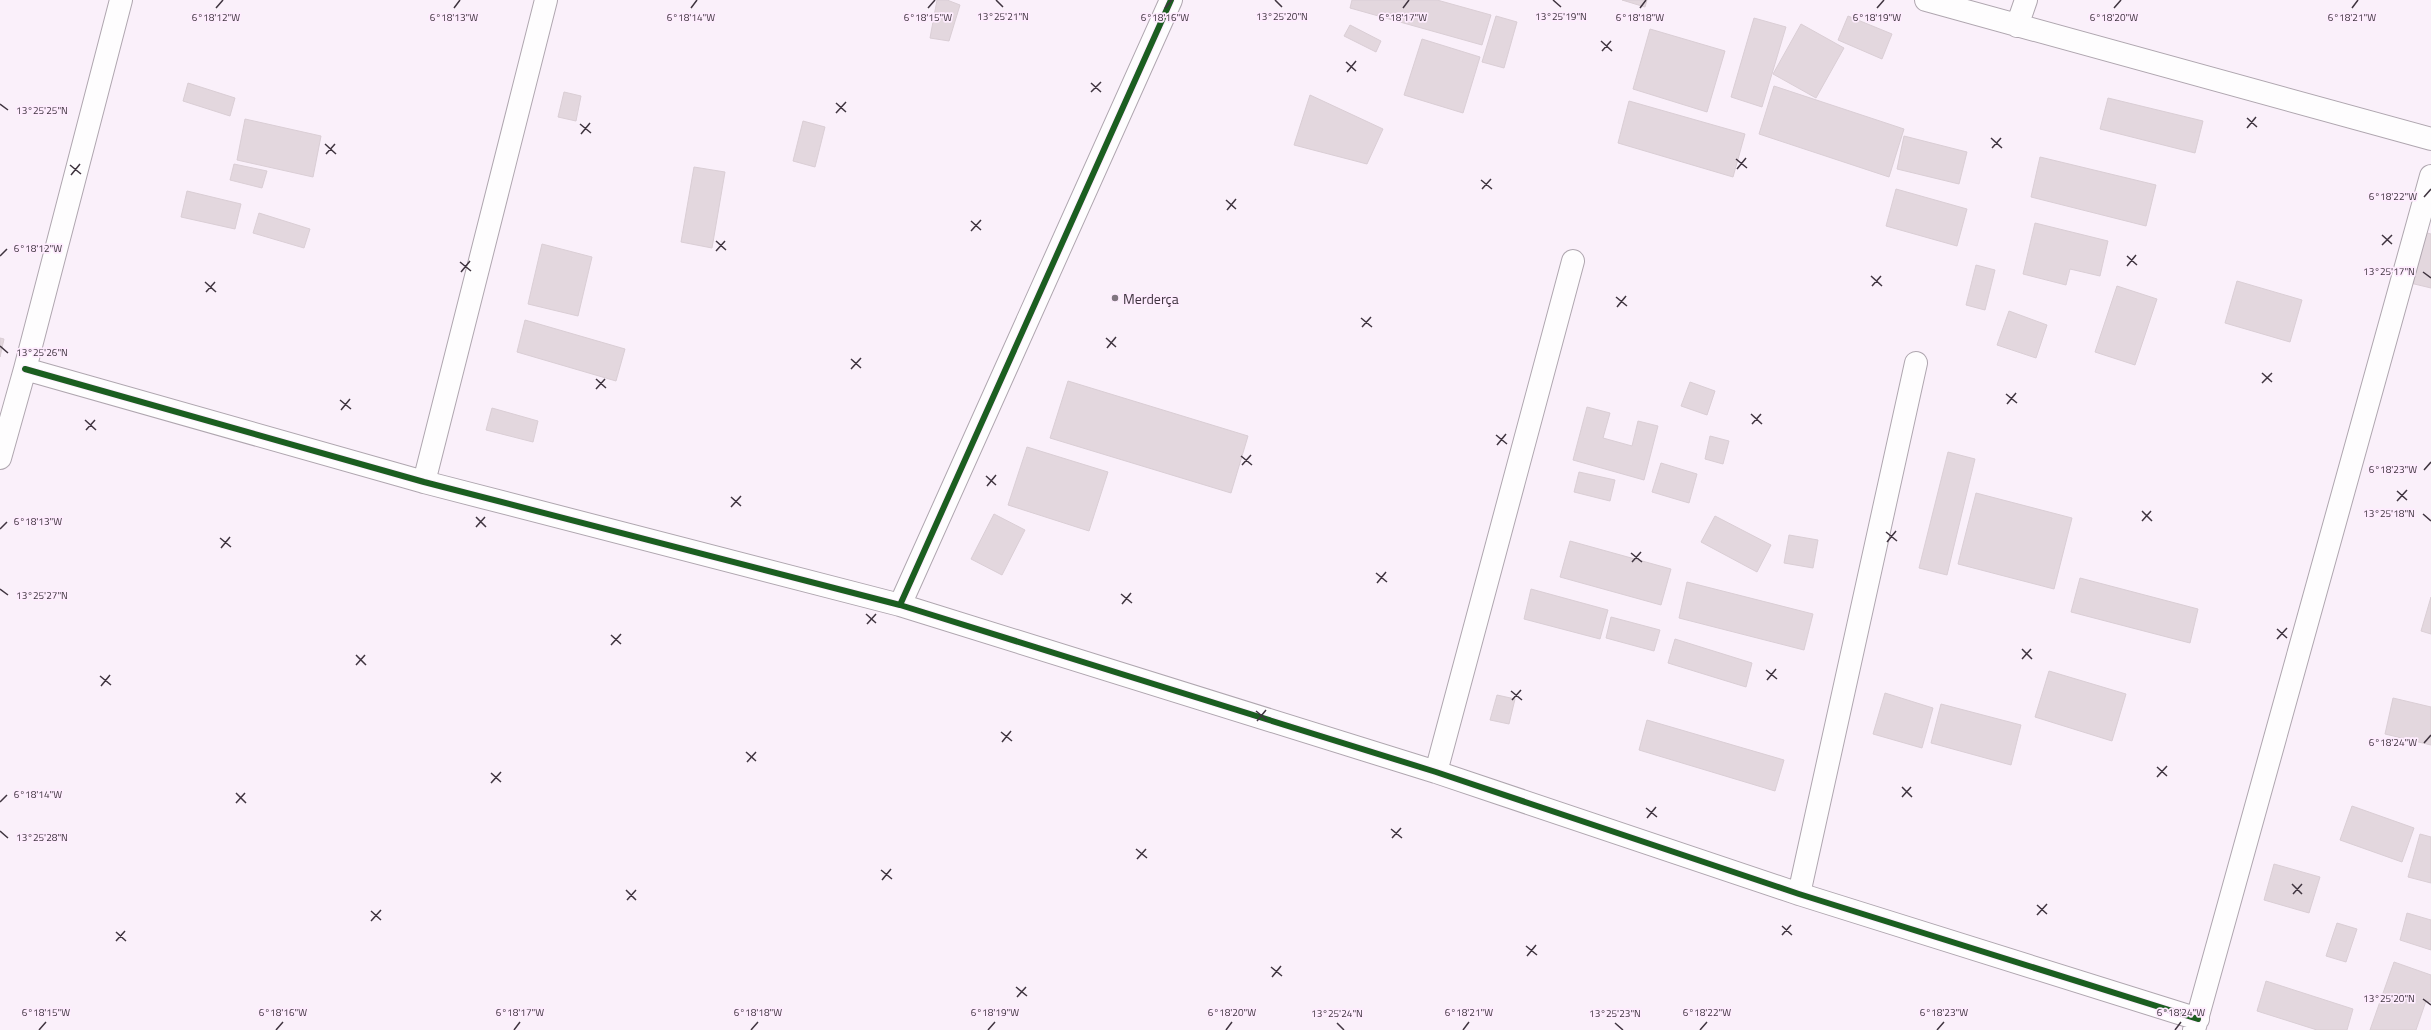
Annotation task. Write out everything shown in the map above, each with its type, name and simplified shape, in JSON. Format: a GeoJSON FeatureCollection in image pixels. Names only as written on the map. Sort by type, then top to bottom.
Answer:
{"type":"FeatureCollection","features":[{"type":"Feature","properties":{"kind":"street"},"geometry":{"type":"LineString","coordinates":[[0,458],[25,369],[121,0]]}},
{"type":"Feature","properties":{"kind":"street"},"geometry":{"type":"LineString","coordinates":[[424,482],[546,0]]}},
{"type":"Feature","properties":{"kind":"street"},"geometry":{"type":"LineString","coordinates":[[900,605],[1171,0]]}},
{"type":"Feature","properties":{"kind":"street"},"geometry":{"type":"LineString","coordinates":[[1926,0],[2431,139]]}},
{"type":"Feature","properties":{"kind":"street"},"geometry":{"type":"LineString","coordinates":[[2018,26],[2026,0]]}},
{"type":"Feature","properties":{"kind":"street"},"geometry":{"type":"LineString","coordinates":[[25,369],[424,482],[900,605],[1436,772],[1799,894],[2196,1024],[2431,176]]}},
{"type":"Feature","properties":{"kind":"street"},"geometry":{"type":"LineString","coordinates":[[1436,772],[1573,261]]}},
{"type":"Feature","properties":{"kind":"street"},"geometry":{"type":"LineString","coordinates":[[1799,894],[1916,363]]}},
{"type":"Feature","properties":{"kind":"building"},"geometry":{"type":"Polygon","coordinates":[[[937,0],[947,0],[960,5],[949,41],[930,38],[937,0]]]}},
{"type":"Feature","properties":{"kind":"building"},"geometry":{"type":"Polygon","coordinates":[[[1352,0],[1437,0],[1491,15],[1482,45],[1350,8],[1352,0]]]}},
{"type":"Feature","properties":{"kind":"building"},"geometry":{"type":"Polygon","coordinates":[[[1622,0],[1647,0],[1645,7],[1622,0]]]}},
{"type":"Feature","properties":{"kind":"building"},"geometry":{"type":"Polygon","coordinates":[[[1496,16],[1517,22],[1504,68],[1482,62],[1496,16]]]}},
{"type":"Feature","properties":{"kind":"building"},"geometry":{"type":"Polygon","coordinates":[[[1848,16],[1892,34],[1882,59],[1838,40],[1848,16]]]}},
{"type":"Feature","properties":{"kind":"building"},"geometry":{"type":"Polygon","coordinates":[[[1754,18],[1786,27],[1762,107],[1731,97],[1754,18]]]}},
{"type":"Feature","properties":{"kind":"building"},"geometry":{"type":"Polygon","coordinates":[[[1801,24],[1844,48],[1816,98],[1773,74],[1801,24]]]}},
{"type":"Feature","properties":{"kind":"building"},"geometry":{"type":"Polygon","coordinates":[[[1350,25],[1381,41],[1376,52],[1344,36],[1350,25]]]}},
{"type":"Feature","properties":{"kind":"building"},"geometry":{"type":"Polygon","coordinates":[[[1650,29],[1725,51],[1707,112],[1633,89],[1650,29]]]}},
{"type":"Feature","properties":{"kind":"building"},"geometry":{"type":"Polygon","coordinates":[[[1422,39],[1480,57],[1463,113],[1404,95],[1422,39]]]}},
{"type":"Feature","properties":{"kind":"building"},"geometry":{"type":"Polygon","coordinates":[[[188,83],[235,98],[230,116],[183,101],[188,83]]]}},
{"type":"Feature","properties":{"kind":"building"},"geometry":{"type":"Polygon","coordinates":[[[1774,86],[1904,129],[1889,177],[1759,134],[1774,86]]]}},
{"type":"Feature","properties":{"kind":"building"},"geometry":{"type":"Polygon","coordinates":[[[564,92],[581,96],[576,121],[558,117],[564,92]]]}},
{"type":"Feature","properties":{"kind":"building"},"geometry":{"type":"Polygon","coordinates":[[[1310,95],[1383,129],[1367,164],[1294,145],[1310,95]]]}},
{"type":"Feature","properties":{"kind":"building"},"geometry":{"type":"Polygon","coordinates":[[[2108,98],[2203,121],[2195,153],[2100,129],[2108,98]]]}},
{"type":"Feature","properties":{"kind":"building"},"geometry":{"type":"Polygon","coordinates":[[[1629,101],[1745,134],[1733,177],[1618,143],[1629,101]]]}},
{"type":"Feature","properties":{"kind":"building"},"geometry":{"type":"Polygon","coordinates":[[[245,119],[321,136],[313,177],[237,160],[245,119]]]}},
{"type":"Feature","properties":{"kind":"building"},"geometry":{"type":"Polygon","coordinates":[[[803,121],[825,127],[815,167],[793,161],[803,121]]]}},
{"type":"Feature","properties":{"kind":"building"},"geometry":{"type":"Polygon","coordinates":[[[1904,136],[1967,152],[1959,184],[1897,169],[1904,136]]]}},
{"type":"Feature","properties":{"kind":"building"},"geometry":{"type":"Polygon","coordinates":[[[2040,157],[2156,185],[2146,226],[2031,197],[2040,157]]]}},
{"type":"Feature","properties":{"kind":"building"},"geometry":{"type":"Polygon","coordinates":[[[234,164],[267,171],[262,188],[230,180],[234,164]]]}},
{"type":"Feature","properties":{"kind":"building"},"geometry":{"type":"Polygon","coordinates":[[[694,167],[725,172],[712,248],[681,242],[694,167]]]}},
{"type":"Feature","properties":{"kind":"building"},"geometry":{"type":"Polygon","coordinates":[[[1896,189],[1967,209],[1957,246],[1886,226],[1896,189]]]}},
{"type":"Feature","properties":{"kind":"building"},"geometry":{"type":"Polygon","coordinates":[[[187,191],[241,204],[235,229],[181,217],[187,191]]]}},
{"type":"Feature","properties":{"kind":"building"},"geometry":{"type":"Polygon","coordinates":[[[259,213],[310,229],[304,248],[253,233],[259,213]]]}},
{"type":"Feature","properties":{"kind":"building"},"geometry":{"type":"Polygon","coordinates":[[[2035,223],[2108,241],[2100,276],[2070,269],[2066,285],[2023,274],[2035,223]]]}},
{"type":"Feature","properties":{"kind":"building"},"geometry":{"type":"Polygon","coordinates":[[[2420,231],[2431,234],[2431,288],[2406,282],[2420,231]]]}},
{"type":"Feature","properties":{"kind":"building"},"geometry":{"type":"Polygon","coordinates":[[[542,244],[592,257],[578,316],[528,304],[542,244]]]}},
{"type":"Feature","properties":{"kind":"building"},"geometry":{"type":"Polygon","coordinates":[[[1976,265],[1995,270],[1985,310],[1966,305],[1976,265]]]}},
{"type":"Feature","properties":{"kind":"building"},"geometry":{"type":"Polygon","coordinates":[[[2237,281],[2302,300],[2290,342],[2225,323],[2237,281]]]}},
{"type":"Feature","properties":{"kind":"building"},"geometry":{"type":"Polygon","coordinates":[[[2117,286],[2157,299],[2135,365],[2095,352],[2117,286]]]}},
{"type":"Feature","properties":{"kind":"building"},"geometry":{"type":"Polygon","coordinates":[[[2009,311],[2047,325],[2036,358],[1997,345],[2009,311]]]}},
{"type":"Feature","properties":{"kind":"building"},"geometry":{"type":"Polygon","coordinates":[[[525,320],[625,349],[616,381],[517,352],[525,320]]]}},
{"type":"Feature","properties":{"kind":"building"},"geometry":{"type":"Polygon","coordinates":[[[0,338],[4,339],[0,357],[0,338]]]}},
{"type":"Feature","properties":{"kind":"building"},"geometry":{"type":"Polygon","coordinates":[[[1068,381],[1248,436],[1231,493],[1050,438],[1068,381]]]}},
{"type":"Feature","properties":{"kind":"building"},"geometry":{"type":"Polygon","coordinates":[[[1690,382],[1715,391],[1707,415],[1681,406],[1690,382]]]}},
{"type":"Feature","properties":{"kind":"building"},"geometry":{"type":"Polygon","coordinates":[[[1587,407],[1610,413],[1603,438],[1632,446],[1638,421],[1658,426],[1644,480],[1573,460],[1587,407]]]}},
{"type":"Feature","properties":{"kind":"building"},"geometry":{"type":"Polygon","coordinates":[[[492,408],[538,421],[533,442],[486,430],[492,408]]]}},
{"type":"Feature","properties":{"kind":"building"},"geometry":{"type":"Polygon","coordinates":[[[1710,436],[1729,441],[1723,464],[1705,459],[1710,436]]]}},
{"type":"Feature","properties":{"kind":"building"},"geometry":{"type":"Polygon","coordinates":[[[1027,447],[1108,472],[1089,531],[1008,505],[1027,447]]]}},
{"type":"Feature","properties":{"kind":"building"},"geometry":{"type":"Polygon","coordinates":[[[1948,452],[1975,459],[1947,575],[1919,568],[1948,452]]]}},
{"type":"Feature","properties":{"kind":"building"},"geometry":{"type":"Polygon","coordinates":[[[1661,463],[1697,474],[1689,503],[1652,492],[1661,463]]]}},
{"type":"Feature","properties":{"kind":"building"},"geometry":{"type":"Polygon","coordinates":[[[1579,472],[1615,480],[1610,501],[1574,492],[1579,472]]]}},
{"type":"Feature","properties":{"kind":"building"},"geometry":{"type":"Polygon","coordinates":[[[1976,493],[2072,518],[2054,589],[1958,564],[1976,493]]]}},
{"type":"Feature","properties":{"kind":"building"},"geometry":{"type":"Polygon","coordinates":[[[994,514],[1025,530],[1002,575],[971,559],[994,514]]]}},
{"type":"Feature","properties":{"kind":"building"},"geometry":{"type":"Polygon","coordinates":[[[1715,516],[1771,545],[1757,572],[1701,542],[1715,516]]]}},
{"type":"Feature","properties":{"kind":"building"},"geometry":{"type":"Polygon","coordinates":[[[1789,535],[1818,540],[1813,568],[1784,563],[1789,535]]]}},
{"type":"Feature","properties":{"kind":"building"},"geometry":{"type":"Polygon","coordinates":[[[1570,541],[1671,569],[1661,605],[1560,577],[1570,541]]]}},
{"type":"Feature","properties":{"kind":"building"},"geometry":{"type":"Polygon","coordinates":[[[2080,578],[2198,609],[2190,643],[2071,612],[2080,578]]]}},
{"type":"Feature","properties":{"kind":"building"},"geometry":{"type":"Polygon","coordinates":[[[1687,582],[1813,614],[1804,650],[1679,618],[1687,582]]]}},
{"type":"Feature","properties":{"kind":"building"},"geometry":{"type":"Polygon","coordinates":[[[1531,589],[1608,610],[1600,639],[1524,619],[1531,589]]]}},
{"type":"Feature","properties":{"kind":"building"},"geometry":{"type":"Polygon","coordinates":[[[2431,597],[2431,634],[2421,631],[2431,597]]]}},
{"type":"Feature","properties":{"kind":"building"},"geometry":{"type":"Polygon","coordinates":[[[1611,617],[1660,630],[1654,651],[1606,638],[1611,617]]]}},
{"type":"Feature","properties":{"kind":"building"},"geometry":{"type":"Polygon","coordinates":[[[1675,639],[1752,663],[1746,687],[1668,663],[1675,639]]]}},
{"type":"Feature","properties":{"kind":"building"},"geometry":{"type":"Polygon","coordinates":[[[2049,671],[2126,694],[2112,741],[2035,717],[2049,671]]]}},
{"type":"Feature","properties":{"kind":"building"},"geometry":{"type":"Polygon","coordinates":[[[1885,693],[1933,708],[1922,748],[1873,734],[1885,693]]]}},
{"type":"Feature","properties":{"kind":"building"},"geometry":{"type":"Polygon","coordinates":[[[1497,695],[1515,699],[1509,724],[1490,720],[1497,695]]]}},
{"type":"Feature","properties":{"kind":"building"},"geometry":{"type":"Polygon","coordinates":[[[2393,698],[2431,707],[2431,745],[2385,734],[2393,698]]]}},
{"type":"Feature","properties":{"kind":"building"},"geometry":{"type":"Polygon","coordinates":[[[1941,704],[2021,725],[2011,765],[1931,743],[1941,704]]]}},
{"type":"Feature","properties":{"kind":"building"},"geometry":{"type":"Polygon","coordinates":[[[1647,720],[1784,760],[1775,791],[1639,750],[1647,720]]]}},
{"type":"Feature","properties":{"kind":"building"},"geometry":{"type":"Polygon","coordinates":[[[2352,806],[2414,828],[2402,862],[2340,840],[2352,806]]]}},
{"type":"Feature","properties":{"kind":"building"},"geometry":{"type":"Polygon","coordinates":[[[2420,834],[2431,837],[2431,883],[2408,877],[2420,834]]]}},
{"type":"Feature","properties":{"kind":"building"},"geometry":{"type":"Polygon","coordinates":[[[2274,864],[2320,877],[2309,913],[2264,900],[2274,864]]]}},
{"type":"Feature","properties":{"kind":"building"},"geometry":{"type":"Polygon","coordinates":[[[2407,913],[2431,920],[2431,950],[2400,940],[2407,913]]]}},
{"type":"Feature","properties":{"kind":"building"},"geometry":{"type":"Polygon","coordinates":[[[2337,923],[2357,929],[2346,962],[2326,956],[2337,923]]]}},
{"type":"Feature","properties":{"kind":"building"},"geometry":{"type":"Polygon","coordinates":[[[2394,962],[2431,975],[2431,1002],[2426,1001],[2416,1030],[2370,1030],[2394,962]]]}},
{"type":"Feature","properties":{"kind":"building"},"geometry":{"type":"Polygon","coordinates":[[[2266,981],[2353,1009],[2347,1030],[2317,1030],[2257,1011],[2266,981]]]}},
{"type":"Feature","properties":{"kind":"cycle path"},"geometry":{"type":"LineString","coordinates":[[25,369],[424,482],[900,605],[1171,0]]}},
{"type":"Feature","properties":{"kind":"cycle path"},"geometry":{"type":"LineString","coordinates":[[900,605],[1436,772],[1799,894],[2198,1019]]}},
{"type":"Feature","properties":{"kind":"place","name":"Merderça"},"geometry":{"type":"Point","coordinates":[1115,298]}}]}
